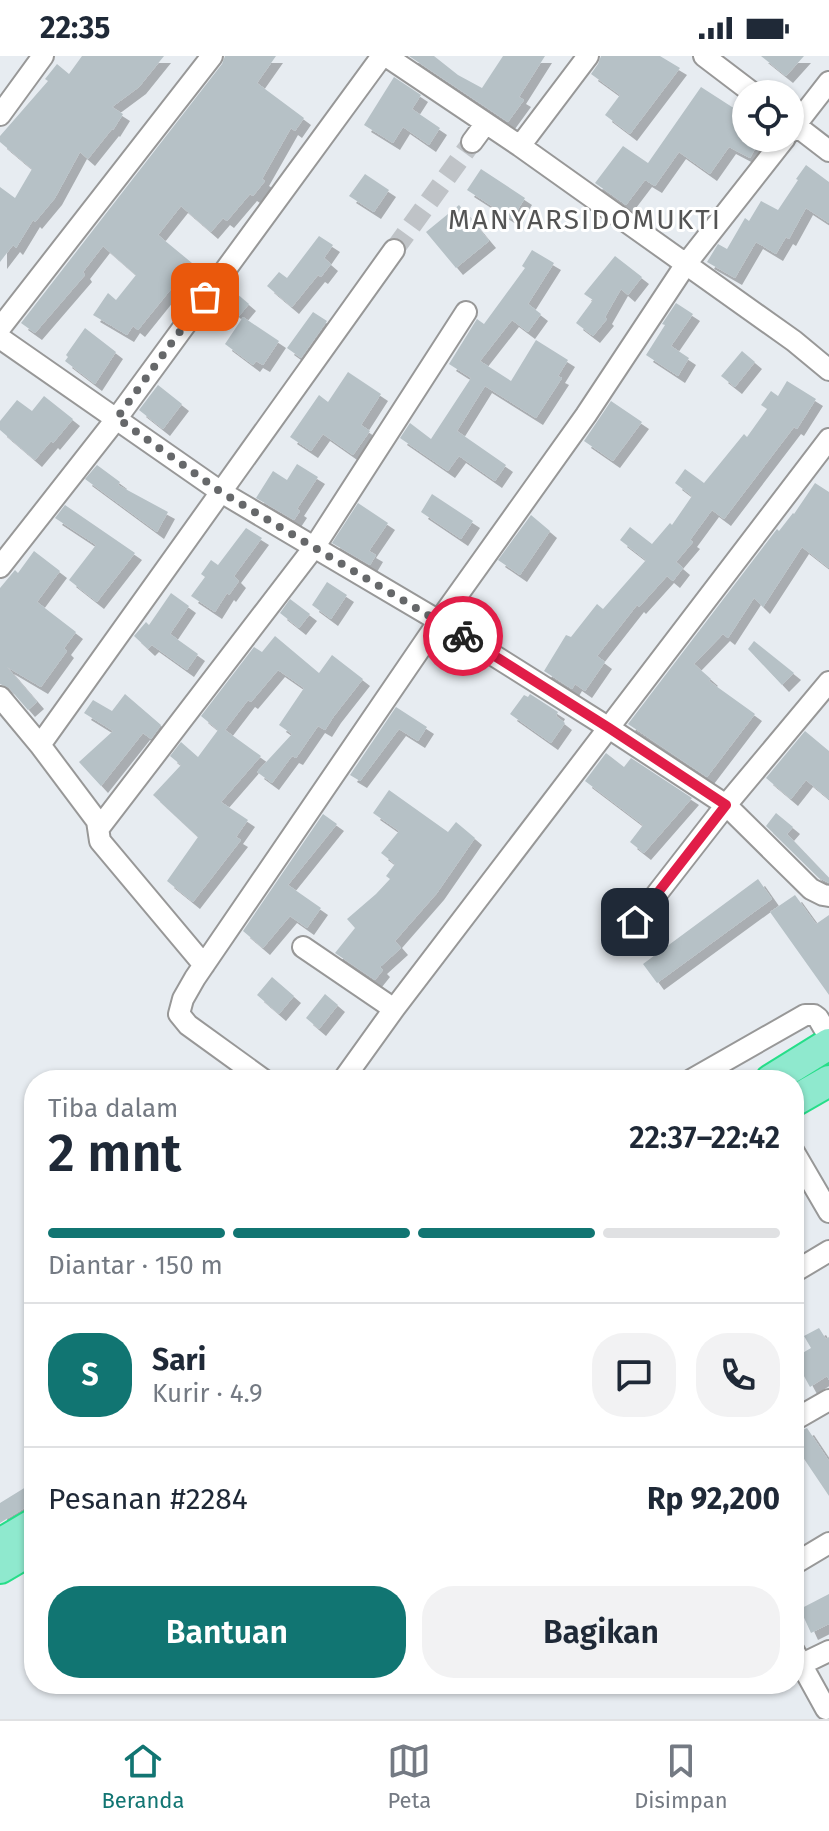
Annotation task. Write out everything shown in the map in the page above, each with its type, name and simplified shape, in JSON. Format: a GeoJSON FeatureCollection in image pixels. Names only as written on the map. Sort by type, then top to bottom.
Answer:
{"type":"FeatureCollection","features":[{"type":"Feature","properties":{"kind":"highway"},"geometry":{"type":"LineString","coordinates":[[787,1070],[829,1044]]}},
{"type":"Feature","properties":{"kind":"highway"},"geometry":{"type":"LineString","coordinates":[[804,1095],[829,1081]]}},
{"type":"Feature","properties":{"kind":"highway"},"geometry":{"type":"LineString","coordinates":[[0,1544],[24,1530]]}},
{"type":"Feature","properties":{"kind":"highway"},"geometry":{"type":"LineString","coordinates":[[0,1568],[24,1554]]}},
{"type":"Feature","properties":{"kind":"street"},"geometry":{"type":"LineString","coordinates":[[0,115],[43,56]]}},
{"type":"Feature","properties":{"kind":"street"},"geometry":{"type":"LineString","coordinates":[[0,328],[212,56]]}},
{"type":"Feature","properties":{"kind":"street"},"geometry":{"type":"LineString","coordinates":[[0,567],[117,418],[384,56],[520,146],[794,341],[829,370]]}},
{"type":"Feature","properties":{"kind":"street"},"geometry":{"type":"LineString","coordinates":[[520,146],[588,56]]}},
{"type":"Feature","properties":{"kind":"street"},"geometry":{"type":"LineString","coordinates":[[704,56],[736,80]]}},
{"type":"Feature","properties":{"kind":"street"},"geometry":{"type":"LineString","coordinates":[[804,112],[829,82]]}},
{"type":"Feature","properties":{"kind":"street"},"geometry":{"type":"LineString","coordinates":[[472,142],[486,123]]}},
{"type":"Feature","properties":{"kind":"street"},"geometry":{"type":"LineString","coordinates":[[804,137],[829,151]]}},
{"type":"Feature","properties":{"kind":"street"},"geometry":{"type":"LineString","coordinates":[[250,1070],[188,1025],[179,1014],[183,999],[439,621],[594,404],[686,264],[772,152]]}},
{"type":"Feature","properties":{"kind":"street"},"geometry":{"type":"LineString","coordinates":[[40,745],[394,250]]}},
{"type":"Feature","properties":{"kind":"street"},"geometry":{"type":"LineString","coordinates":[[99,828],[315,546],[466,312]]}},
{"type":"Feature","properties":{"kind":"street"},"geometry":{"type":"LineString","coordinates":[[0,338],[221,492],[439,621],[726,805],[811,889],[829,896]]}},
{"type":"Feature","properties":{"kind":"street"},"geometry":{"type":"LineString","coordinates":[[350,1070],[829,439]]}},
{"type":"Feature","properties":{"kind":"street"},"geometry":{"type":"LineString","coordinates":[[635,922],[726,805],[829,682]]}},
{"type":"Feature","properties":{"kind":"street"},"geometry":{"type":"LineString","coordinates":[[0,697],[97,821],[100,841],[199,972]]}},
{"type":"Feature","properties":{"kind":"street"},"geometry":{"type":"LineString","coordinates":[[303,947],[394,1009]]}},
{"type":"Feature","properties":{"kind":"street"},"geometry":{"type":"LineString","coordinates":[[709,1070],[805,1015],[818,1018],[829,1037]]}},
{"type":"Feature","properties":{"kind":"street"},"geometry":{"type":"LineString","coordinates":[[804,1169],[829,1212]]}},
{"type":"Feature","properties":{"kind":"street"},"geometry":{"type":"LineString","coordinates":[[804,1266],[829,1251]]}},
{"type":"Feature","properties":{"kind":"street"},"geometry":{"type":"LineString","coordinates":[[804,1414],[829,1400]]}},
{"type":"Feature","properties":{"kind":"street"},"geometry":{"type":"LineString","coordinates":[[804,1558],[829,1543]]}},
{"type":"Feature","properties":{"kind":"street"},"geometry":{"type":"LineString","coordinates":[[804,1657],[829,1651]]}},
{"type":"Feature","properties":{"kind":"street"},"geometry":{"type":"LineString","coordinates":[[804,1669],[826,1709]]}},
{"type":"Feature","properties":{"kind":"building"},"geometry":{"type":"Polygon","coordinates":[[[82,56],[164,56],[139,87],[112,107],[123,114],[113,130],[88,159],[80,152],[55,198],[35,222],[33,220],[16,248],[13,245],[0,262],[0,187],[15,198],[32,169],[0,142],[0,136],[48,81],[45,79],[57,64],[69,74],[82,56]]]}},
{"type":"Feature","properties":{"kind":"building"},"geometry":{"type":"Polygon","coordinates":[[[225,56],[276,56],[257,83],[304,118],[295,131],[291,128],[262,179],[265,181],[227,221],[223,218],[211,232],[181,206],[158,235],[192,263],[138,330],[133,326],[127,335],[93,315],[108,293],[116,300],[136,275],[103,246],[83,272],[85,275],[35,333],[21,323],[222,64],[225,56]]]}},
{"type":"Feature","properties":{"kind":"building"},"geometry":{"type":"Polygon","coordinates":[[[409,56],[434,56],[458,75],[482,88],[503,56],[545,56],[519,97],[524,100],[508,122],[409,56]]]}},
{"type":"Feature","properties":{"kind":"building"},"geometry":{"type":"Polygon","coordinates":[[[601,56],[660,56],[680,68],[630,134],[605,115],[620,95],[591,74],[601,56]]]}},
{"type":"Feature","properties":{"kind":"building"},"geometry":{"type":"Polygon","coordinates":[[[761,56],[804,56],[786,76],[761,56]]]}},
{"type":"Feature","properties":{"kind":"building"},"geometry":{"type":"Polygon","coordinates":[[[394,77],[421,95],[412,109],[440,128],[429,145],[403,127],[393,143],[364,125],[394,77]]]}},
{"type":"Feature","properties":{"kind":"building"},"geometry":{"type":"Polygon","coordinates":[[[701,87],[732,107],[732,149],[729,147],[710,174],[679,152],[655,186],[645,180],[626,205],[595,183],[623,146],[648,163],[701,87]]]}},
{"type":"Feature","properties":{"kind":"building"},"geometry":{"type":"Polygon","coordinates":[[[739,152],[753,152],[750,158],[739,152]]]}},
{"type":"Feature","properties":{"kind":"building"},"geometry":{"type":"Polygon","coordinates":[[[806,165],[829,182],[829,223],[806,208],[789,239],[786,237],[776,254],[756,242],[735,278],[707,262],[718,244],[727,249],[745,218],[749,221],[761,201],[778,210],[806,165]]]}},
{"type":"Feature","properties":{"kind":"building"},"geometry":{"type":"Polygon","coordinates":[[[481,169],[525,198],[512,219],[467,190],[481,169]]]}},
{"type":"Feature","properties":{"kind":"building"},"geometry":{"type":"Polygon","coordinates":[[[365,174],[389,190],[374,212],[349,196],[365,174]]]}},
{"type":"Feature","properties":{"kind":"building"},"geometry":{"type":"Polygon","coordinates":[[[459,205],[489,241],[456,268],[426,232],[459,205]]]}},
{"type":"Feature","properties":{"kind":"building"},"geometry":{"type":"Polygon","coordinates":[[[319,236],[333,245],[324,258],[331,264],[292,307],[267,286],[279,272],[287,278],[319,236]]]}},
{"type":"Feature","properties":{"kind":"building"},"geometry":{"type":"Polygon","coordinates":[[[532,250],[554,263],[528,304],[541,314],[528,332],[512,320],[480,361],[511,381],[536,340],[568,360],[558,376],[562,378],[536,418],[485,386],[457,431],[506,465],[495,481],[459,456],[448,471],[400,438],[410,423],[431,439],[471,378],[449,364],[477,319],[484,324],[525,268],[522,266],[532,250]]]}},
{"type":"Feature","properties":{"kind":"building"},"geometry":{"type":"Polygon","coordinates":[[[615,256],[642,277],[628,295],[621,289],[605,317],[607,319],[593,336],[576,323],[593,300],[584,294],[615,256]]]}},
{"type":"Feature","properties":{"kind":"building"},"geometry":{"type":"Polygon","coordinates":[[[229,287],[249,304],[239,316],[219,300],[229,287]]]}},
{"type":"Feature","properties":{"kind":"building"},"geometry":{"type":"Polygon","coordinates":[[[676,303],[693,314],[671,346],[689,358],[678,376],[646,355],[676,303]]]}},
{"type":"Feature","properties":{"kind":"building"},"geometry":{"type":"Polygon","coordinates":[[[313,312],[327,321],[301,358],[287,348],[313,312]]]}},
{"type":"Feature","properties":{"kind":"building"},"geometry":{"type":"Polygon","coordinates":[[[243,317],[279,341],[263,365],[256,361],[253,365],[225,344],[243,317]]]}},
{"type":"Feature","properties":{"kind":"building"},"geometry":{"type":"Polygon","coordinates":[[[85,328],[116,352],[95,384],[65,361],[85,328]]]}},
{"type":"Feature","properties":{"kind":"building"},"geometry":{"type":"Polygon","coordinates":[[[742,351],[755,362],[735,387],[721,376],[742,351]]]}},
{"type":"Feature","properties":{"kind":"building"},"geometry":{"type":"Polygon","coordinates":[[[348,372],[381,394],[361,425],[370,431],[353,455],[323,434],[311,451],[290,437],[319,395],[328,402],[348,372]]]}},
{"type":"Feature","properties":{"kind":"building"},"geometry":{"type":"Polygon","coordinates":[[[787,381],[816,399],[797,429],[794,427],[724,519],[712,510],[690,540],[693,542],[676,562],[683,568],[673,581],[667,576],[639,607],[637,605],[597,656],[605,662],[585,691],[575,684],[572,689],[544,671],[566,635],[571,637],[597,604],[603,609],[646,560],[620,540],[630,527],[652,544],[670,523],[672,525],[692,496],[675,483],[685,469],[704,483],[744,434],[747,437],[767,409],[761,405],[771,391],[778,396],[787,381]]]}},
{"type":"Feature","properties":{"kind":"building"},"geometry":{"type":"Polygon","coordinates":[[[158,385],[182,404],[163,429],[139,410],[158,385]]]}},
{"type":"Feature","properties":{"kind":"building"},"geometry":{"type":"Polygon","coordinates":[[[44,396],[73,419],[35,460],[0,430],[0,421],[17,400],[32,411],[44,396]]]}},
{"type":"Feature","properties":{"kind":"building"},"geometry":{"type":"Polygon","coordinates":[[[611,401],[642,422],[613,461],[584,441],[611,401]]]}},
{"type":"Feature","properties":{"kind":"building"},"geometry":{"type":"Polygon","coordinates":[[[297,464],[318,477],[297,509],[300,511],[294,520],[256,498],[273,471],[287,480],[297,464]]]}},
{"type":"Feature","properties":{"kind":"building"},"geometry":{"type":"Polygon","coordinates":[[[97,465],[120,482],[118,485],[168,512],[157,532],[85,479],[97,465]]]}},
{"type":"Feature","properties":{"kind":"building"},"geometry":{"type":"Polygon","coordinates":[[[815,483],[829,492],[829,568],[802,547],[763,607],[754,598],[728,638],[723,634],[694,664],[711,679],[709,681],[755,714],[707,777],[628,724],[777,529],[779,531],[794,514],[815,483]]]}},
{"type":"Feature","properties":{"kind":"building"},"geometry":{"type":"Polygon","coordinates":[[[432,494],[473,521],[461,539],[421,512],[432,494]]]}},
{"type":"Feature","properties":{"kind":"building"},"geometry":{"type":"Polygon","coordinates":[[[358,503],[388,523],[369,551],[376,555],[370,565],[332,543],[358,503]]]}},
{"type":"Feature","properties":{"kind":"building"},"geometry":{"type":"Polygon","coordinates":[[[65,505],[135,553],[97,602],[69,580],[96,545],[55,518],[65,505]]]}},
{"type":"Feature","properties":{"kind":"building"},"geometry":{"type":"Polygon","coordinates":[[[531,515],[550,531],[520,575],[498,560],[531,515]]]}},
{"type":"Feature","properties":{"kind":"building"},"geometry":{"type":"Polygon","coordinates":[[[246,528],[262,538],[234,576],[239,581],[215,612],[191,596],[205,577],[201,574],[211,560],[218,565],[246,528]]]}},
{"type":"Feature","properties":{"kind":"building"},"geometry":{"type":"Polygon","coordinates":[[[34,551],[60,571],[37,602],[76,632],[64,648],[67,651],[41,687],[7,667],[37,702],[28,710],[9,688],[0,684],[0,588],[15,570],[18,573],[34,551]]]}},
{"type":"Feature","properties":{"kind":"building"},"geometry":{"type":"Polygon","coordinates":[[[327,582],[347,595],[331,619],[312,605],[327,582]]]}},
{"type":"Feature","properties":{"kind":"building"},"geometry":{"type":"Polygon","coordinates":[[[171,593],[189,606],[170,634],[198,654],[187,670],[152,645],[148,649],[134,636],[146,622],[149,625],[171,593]]]}},
{"type":"Feature","properties":{"kind":"building"},"geometry":{"type":"Polygon","coordinates":[[[290,599],[310,614],[299,628],[280,613],[290,599]]]}},
{"type":"Feature","properties":{"kind":"building"},"geometry":{"type":"Polygon","coordinates":[[[275,636],[319,673],[332,655],[363,679],[325,730],[318,726],[296,758],[292,756],[272,783],[257,772],[292,734],[279,725],[304,688],[278,670],[251,702],[248,700],[225,730],[261,756],[221,802],[248,820],[236,837],[241,840],[193,902],[167,881],[198,837],[153,795],[181,765],[170,756],[181,742],[198,757],[218,730],[201,716],[254,647],[262,652],[275,636]]]}},
{"type":"Feature","properties":{"kind":"building"},"geometry":{"type":"Polygon","coordinates":[[[754,641],[794,673],[782,685],[748,649],[754,641]]]}},
{"type":"Feature","properties":{"kind":"building"},"geometry":{"type":"Polygon","coordinates":[[[125,694],[161,725],[151,739],[143,733],[101,786],[79,762],[113,731],[84,713],[93,700],[112,711],[125,694]]]}},
{"type":"Feature","properties":{"kind":"building"},"geometry":{"type":"Polygon","coordinates":[[[530,694],[558,712],[556,716],[565,723],[551,743],[510,714],[524,695],[528,697],[530,694]]]}},
{"type":"Feature","properties":{"kind":"building"},"geometry":{"type":"Polygon","coordinates":[[[396,707],[427,727],[418,741],[399,729],[360,781],[350,775],[396,707]]]}},
{"type":"Feature","properties":{"kind":"building"},"geometry":{"type":"Polygon","coordinates":[[[805,731],[829,751],[829,799],[806,780],[791,799],[766,778],[805,731]]]}},
{"type":"Feature","properties":{"kind":"building"},"geometry":{"type":"Polygon","coordinates":[[[606,753],[624,767],[631,758],[692,798],[644,853],[630,842],[643,825],[585,781],[606,753]]]}},
{"type":"Feature","properties":{"kind":"building"},"geometry":{"type":"Polygon","coordinates":[[[389,790],[448,832],[456,822],[475,838],[437,893],[395,941],[401,948],[380,967],[383,970],[375,980],[335,953],[355,928],[347,919],[390,879],[386,876],[395,864],[381,853],[399,831],[373,813],[389,790]]]}},
{"type":"Feature","properties":{"kind":"building"},"geometry":{"type":"Polygon","coordinates":[[[776,813],[793,827],[787,834],[829,878],[829,883],[819,878],[766,826],[776,813]]]}},
{"type":"Feature","properties":{"kind":"building"},"geometry":{"type":"Polygon","coordinates":[[[323,814],[337,824],[288,885],[321,908],[307,928],[290,916],[263,948],[243,931],[323,814]]]}},
{"type":"Feature","properties":{"kind":"building"},"geometry":{"type":"Polygon","coordinates":[[[758,879],[772,899],[657,983],[643,964],[758,879]]]}},
{"type":"Feature","properties":{"kind":"building"},"geometry":{"type":"Polygon","coordinates":[[[795,895],[816,924],[829,915],[829,995],[770,912],[795,895]]]}},
{"type":"Feature","properties":{"kind":"building"},"geometry":{"type":"Polygon","coordinates":[[[272,977],[294,996],[279,1014],[257,995],[272,977]]]}},
{"type":"Feature","properties":{"kind":"building"},"geometry":{"type":"Polygon","coordinates":[[[325,994],[338,1005],[319,1029],[306,1018],[325,994]]]}},
{"type":"Feature","properties":{"kind":"building"},"geometry":{"type":"Polygon","coordinates":[[[819,1328],[826,1339],[829,1337],[829,1380],[827,1376],[810,1387],[804,1376],[804,1352],[811,1348],[804,1336],[819,1328]]]}},
{"type":"Feature","properties":{"kind":"building"},"geometry":{"type":"Polygon","coordinates":[[[807,1428],[829,1461],[829,1496],[804,1459],[804,1429],[807,1428]]]}},
{"type":"Feature","properties":{"kind":"building"},"geometry":{"type":"Polygon","coordinates":[[[24,1488],[24,1508],[0,1523],[0,1503],[24,1488]]]}},
{"type":"Feature","properties":{"kind":"building"},"geometry":{"type":"Polygon","coordinates":[[[829,1594],[829,1624],[811,1633],[804,1618],[804,1607],[829,1594]]]}},
{"type":"Feature","properties":{"kind":"tunnel"},"geometry":{"type":"LineString","coordinates":[[394,250],[472,142]]}},
{"type":"Feature","properties":{"kind":"way so far"},"geometry":{"type":"LineString","coordinates":[[205,297],[117,418],[221,492],[463,636]]}},
{"type":"Feature","properties":{"kind":"district","name":"MANYARSIDOMUKTI"},"geometry":{"type":"Point","coordinates":[585,219]}},
{"type":"Feature","properties":{"kind":"route"},"geometry":{"type":"LineString","coordinates":[[463,636],[726,805],[635,922]]}}]}
